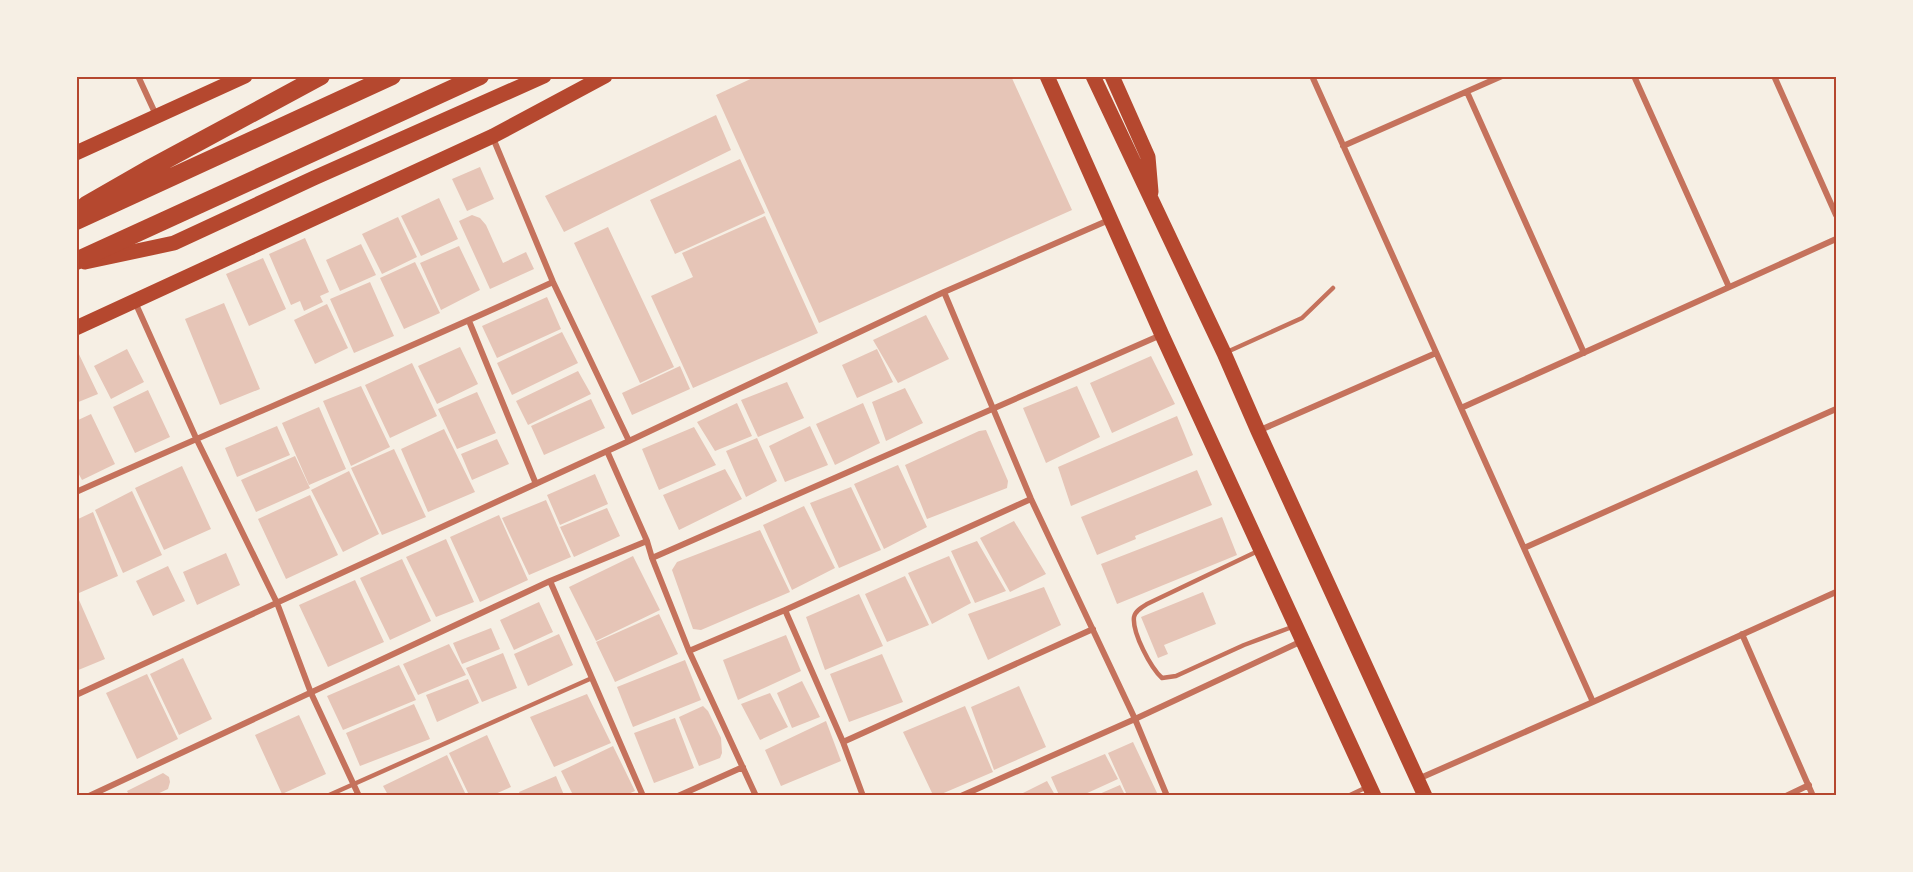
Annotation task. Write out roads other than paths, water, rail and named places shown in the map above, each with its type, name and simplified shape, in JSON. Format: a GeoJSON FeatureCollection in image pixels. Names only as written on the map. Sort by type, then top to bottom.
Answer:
{"type":"FeatureCollection","features":[{"type":"Feature","properties":{"kind":"highway"},"geometry":{"type":"LineString","coordinates":[[76,211],[157,164],[321,76]]}},
{"type":"Feature","properties":{"kind":"highway"},"geometry":{"type":"LineString","coordinates":[[76,221],[392,76]]}},
{"type":"Feature","properties":{"kind":"highway"},"geometry":{"type":"LineString","coordinates":[[76,262],[480,76]]}},
{"type":"Feature","properties":{"kind":"main road"},"geometry":{"type":"LineString","coordinates":[[76,153],[245,76]]}},
{"type":"Feature","properties":{"kind":"main road"},"geometry":{"type":"LineString","coordinates":[[76,262],[174,243],[544,76]]}},
{"type":"Feature","properties":{"kind":"main road"},"geometry":{"type":"LineString","coordinates":[[76,328],[493,136],[605,76]]}},
{"type":"Feature","properties":{"kind":"main road"},"geometry":{"type":"LineString","coordinates":[[1047,76],[1162,335],[1372,790]]}},
{"type":"Feature","properties":{"kind":"main road"},"geometry":{"type":"LineString","coordinates":[[1093,76],[1224,353],[1425,795]]}},
{"type":"Feature","properties":{"kind":"main road"},"geometry":{"type":"LineString","coordinates":[[1112,76],[1148,157],[1152,204]]}},
{"type":"Feature","properties":{"kind":"street"},"geometry":{"type":"LineString","coordinates":[[138,76],[156,116]]}},
{"type":"Feature","properties":{"kind":"street"},"geometry":{"type":"LineString","coordinates":[[1312,76],[1593,702]]}},
{"type":"Feature","properties":{"kind":"street"},"geometry":{"type":"LineString","coordinates":[[1343,146],[1502,76]]}},
{"type":"Feature","properties":{"kind":"street"},"geometry":{"type":"LineString","coordinates":[[1634,76],[1729,288]]}},
{"type":"Feature","properties":{"kind":"street"},"geometry":{"type":"LineString","coordinates":[[1774,76],[1836,215]]}},
{"type":"Feature","properties":{"kind":"street"},"geometry":{"type":"LineString","coordinates":[[1467,92],[1584,352]]}},
{"type":"Feature","properties":{"kind":"street"},"geometry":{"type":"LineString","coordinates":[[493,136],[553,282],[630,441]]}},
{"type":"Feature","properties":{"kind":"street"},"geometry":{"type":"LineString","coordinates":[[76,695],[630,441],[944,292],[1110,219]]}},
{"type":"Feature","properties":{"kind":"street"},"geometry":{"type":"LineString","coordinates":[[1461,408],[1836,239]]}},
{"type":"Feature","properties":{"kind":"street"},"geometry":{"type":"LineString","coordinates":[[76,492],[469,321],[553,282]]}},
{"type":"Feature","properties":{"kind":"street"},"geometry":{"type":"LineString","coordinates":[[944,292],[1031,499],[1135,719],[1167,795]]}},
{"type":"Feature","properties":{"kind":"street"},"geometry":{"type":"LineString","coordinates":[[134,302],[196,438],[278,603],[311,693],[359,795]]}},
{"type":"Feature","properties":{"kind":"street"},"geometry":{"type":"LineString","coordinates":[[469,321],[536,484]]}},
{"type":"Feature","properties":{"kind":"street"},"geometry":{"type":"LineString","coordinates":[[652,558],[1162,335]]}},
{"type":"Feature","properties":{"kind":"street"},"geometry":{"type":"LineString","coordinates":[[1258,432],[1436,353]]}},
{"type":"Feature","properties":{"kind":"street"},"geometry":{"type":"LineString","coordinates":[[1524,548],[1836,409]]}},
{"type":"Feature","properties":{"kind":"street"},"geometry":{"type":"LineString","coordinates":[[607,451],[647,541],[689,651],[756,795]]}},
{"type":"Feature","properties":{"kind":"street"},"geometry":{"type":"LineString","coordinates":[[689,651],[1031,499]]}},
{"type":"Feature","properties":{"kind":"street"},"geometry":{"type":"LineString","coordinates":[[89,795],[550,581],[647,541]]}},
{"type":"Feature","properties":{"kind":"street"},"geometry":{"type":"LineString","coordinates":[[550,581],[643,795]]}},
{"type":"Feature","properties":{"kind":"street"},"geometry":{"type":"LineString","coordinates":[[1418,780],[1836,592]]}},
{"type":"Feature","properties":{"kind":"street"},"geometry":{"type":"LineString","coordinates":[[785,610],[843,742],[863,795]]}},
{"type":"Feature","properties":{"kind":"street"},"geometry":{"type":"LineString","coordinates":[[843,742],[1093,629]]}},
{"type":"Feature","properties":{"kind":"street"},"geometry":{"type":"LineString","coordinates":[[1742,634],[1813,795]]}},
{"type":"Feature","properties":{"kind":"street"},"geometry":{"type":"LineString","coordinates":[[960,795],[1135,719],[1303,641]]}},
{"type":"Feature","properties":{"kind":"street"},"geometry":{"type":"LineString","coordinates":[[678,795],[743,767]]}},
{"type":"Feature","properties":{"kind":"street"},"geometry":{"type":"LineString","coordinates":[[1786,795],[1809,785]]}},
{"type":"Feature","properties":{"kind":"lane"},"geometry":{"type":"LineString","coordinates":[[1224,353],[1302,318],[1334,288]]}},
{"type":"Feature","properties":{"kind":"lane"},"geometry":{"type":"LineString","coordinates":[[1261,550],[1216,573],[1164,595],[1138,610],[1134,618],[1138,639],[1153,669],[1162,678],[1176,676],[1244,645],[1295,626]]}},
{"type":"Feature","properties":{"kind":"lane"},"geometry":{"type":"LineString","coordinates":[[327,795],[592,678]]}},
{"type":"Feature","properties":{"kind":"lane"},"geometry":{"type":"LineString","coordinates":[[1348,795],[1372,790]]}}]}
